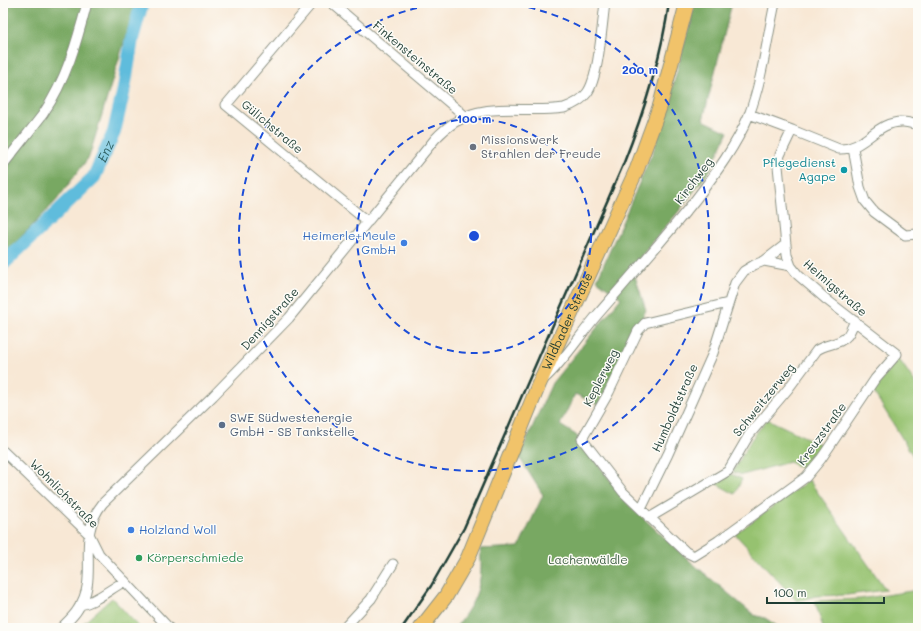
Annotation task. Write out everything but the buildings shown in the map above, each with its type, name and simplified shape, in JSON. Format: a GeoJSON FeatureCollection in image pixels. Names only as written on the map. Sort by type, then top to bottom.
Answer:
{"type":"FeatureCollection","features":[{"type":"Feature","properties":{"kind":"main road","name":"Wildbader Straße"},"geometry":{"type":"LineString","coordinates":[[421,628],[446,596],[463,568],[540,384],[637,169],[660,106],[687,3]]}},
{"type":"Feature","properties":{"kind":"street"},"geometry":{"type":"LineString","coordinates":[[3,165],[43,113],[58,87],[77,44],[88,3]]}},
{"type":"Feature","properties":{"kind":"street","name":"Gülichstraße"},"geometry":{"type":"LineString","coordinates":[[312,3],[226,105],[368,222]]}},
{"type":"Feature","properties":{"kind":"street","name":"Finkensteinstraße"},"geometry":{"type":"LineString","coordinates":[[332,3],[465,116]]}},
{"type":"Feature","properties":{"kind":"street","name":"Dennigstraße"},"geometry":{"type":"LineString","coordinates":[[80,605],[88,582],[89,534],[92,521],[103,503],[253,356],[289,318],[435,139],[449,126],[465,116],[475,112],[501,109],[557,109],[569,107],[579,102],[587,94],[592,83],[606,3]]}},
{"type":"Feature","properties":{"kind":"street","name":"Kirchweg"},"geometry":{"type":"LineString","coordinates":[[540,384],[558,366],[597,315],[664,240],[715,173],[736,142],[749,114],[775,3]]}},
{"type":"Feature","properties":{"kind":"street"},"geometry":{"type":"LineString","coordinates":[[749,114],[838,149],[853,148],[888,124],[904,122],[918,125]]}},
{"type":"Feature","properties":{"kind":"street","name":"Heimigstraße"},"geometry":{"type":"LineString","coordinates":[[792,130],[780,156],[778,166],[786,244],[791,266],[821,295],[897,354]]}},
{"type":"Feature","properties":{"kind":"street"},"geometry":{"type":"LineString","coordinates":[[853,148],[860,188],[865,201],[874,212],[904,235],[918,234]]}},
{"type":"Feature","properties":{"kind":"street","name":"Humboldtstraße"},"geometry":{"type":"LineString","coordinates":[[641,509],[668,454],[713,353],[728,303],[739,277],[754,265],[764,261],[786,244]]}},
{"type":"Feature","properties":{"kind":"street"},"geometry":{"type":"LineString","coordinates":[[764,261],[791,266]]}},
{"type":"Feature","properties":{"kind":"street","name":"Keplerweg"},"geometry":{"type":"LineString","coordinates":[[641,509],[623,492],[582,439],[609,392],[638,331],[645,323],[728,303]]}},
{"type":"Feature","properties":{"kind":"street","name":"Schweitzerweg"},"geometry":{"type":"LineString","coordinates":[[649,518],[728,471],[748,435],[788,389],[817,350],[823,346],[844,340],[848,336],[855,322]]}},
{"type":"Feature","properties":{"kind":"street"},"geometry":{"type":"LineString","coordinates":[[558,343],[575,343]]}},
{"type":"Feature","properties":{"kind":"street","name":"Kreuzstraße"},"geometry":{"type":"LineString","coordinates":[[649,518],[686,552],[694,556],[718,541],[806,477],[821,459],[875,379],[897,354]]}},
{"type":"Feature","properties":{"kind":"street","name":"Wohnlichstraße"},"geometry":{"type":"LineString","coordinates":[[3,451],[89,534],[99,554],[169,628]]}},
{"type":"Feature","properties":{"kind":"street"},"geometry":{"type":"LineString","coordinates":[[641,509],[649,518]]}},
{"type":"Feature","properties":{"kind":"street"},"geometry":{"type":"LineString","coordinates":[[344,628],[371,599],[393,564]]}},
{"type":"Feature","properties":{"kind":"street"},"geometry":{"type":"LineString","coordinates":[[62,628],[80,605],[93,602],[105,592],[125,581]]}},
{"type":"Feature","properties":{"kind":"green space"},"geometry":{"type":"Polygon","coordinates":[[[3,3],[136,3],[89,157],[56,201],[3,256],[3,3]]]}},
{"type":"Feature","properties":{"kind":"green space","name":"Lachenwäldle"},"geometry":{"type":"Polygon","coordinates":[[[695,3],[732,3],[703,120],[728,132],[710,170],[679,211],[632,267],[646,310],[599,405],[575,394],[560,425],[576,435],[630,506],[691,562],[754,615],[765,618],[780,628],[455,628],[468,610],[477,592],[481,572],[480,549],[519,547],[543,495],[519,457],[552,383],[621,298],[597,280],[654,149],[673,86],[695,3]]]}},
{"type":"Feature","properties":{"kind":"green space"},"geometry":{"type":"Polygon","coordinates":[[[896,360],[901,362],[918,387],[918,464],[873,391],[896,360]]]}},
{"type":"Feature","properties":{"kind":"green space"},"geometry":{"type":"Polygon","coordinates":[[[767,419],[824,446],[803,469],[789,462],[742,475],[733,472],[751,440],[767,419]]]}},
{"type":"Feature","properties":{"kind":"green space"},"geometry":{"type":"Polygon","coordinates":[[[731,474],[742,479],[735,494],[715,483],[731,474]]]}},
{"type":"Feature","properties":{"kind":"green space"},"geometry":{"type":"Polygon","coordinates":[[[809,480],[886,590],[847,595],[816,596],[797,601],[735,534],[809,480]]]}},
{"type":"Feature","properties":{"kind":"green space"},"geometry":{"type":"Polygon","coordinates":[[[918,590],[918,628],[823,628],[815,601],[860,599],[918,590]]]}},
{"type":"Feature","properties":{"kind":"green space"},"geometry":{"type":"Polygon","coordinates":[[[112,598],[140,628],[78,628],[112,598]]]}},
{"type":"Feature","properties":{"kind":"waterway","name":"Enz"},"geometry":{"type":"LineString","coordinates":[[3,264],[94,177],[114,132],[124,89],[132,39],[142,3]]}},
{"type":"Feature","properties":{"kind":"railway"},"geometry":{"type":"LineString","coordinates":[[402,628],[431,586],[464,528],[623,165],[651,85],[666,24],[669,3]]}},
{"type":"Feature","properties":{"kind":"place","name":"Missionswerk Strahlen der Freude"},"geometry":{"type":"Point","coordinates":[473,147]}},
{"type":"Feature","properties":{"kind":"place","name":"Pflegedienst Agape"},"geometry":{"type":"Point","coordinates":[844,170]}},
{"type":"Feature","properties":{"kind":"place","name":"Heimerle+Meule GmbH"},"geometry":{"type":"Point","coordinates":[404,243]}},
{"type":"Feature","properties":{"kind":"place","name":"SWE Südwestenergie GmbH - SB Tankstelle"},"geometry":{"type":"Point","coordinates":[222,425]}},
{"type":"Feature","properties":{"kind":"place","name":"Holzland Woll"},"geometry":{"type":"Point","coordinates":[131,530]}},
{"type":"Feature","properties":{"kind":"place","name":"Körperschmiede"},"geometry":{"type":"Point","coordinates":[139,558]}}]}
